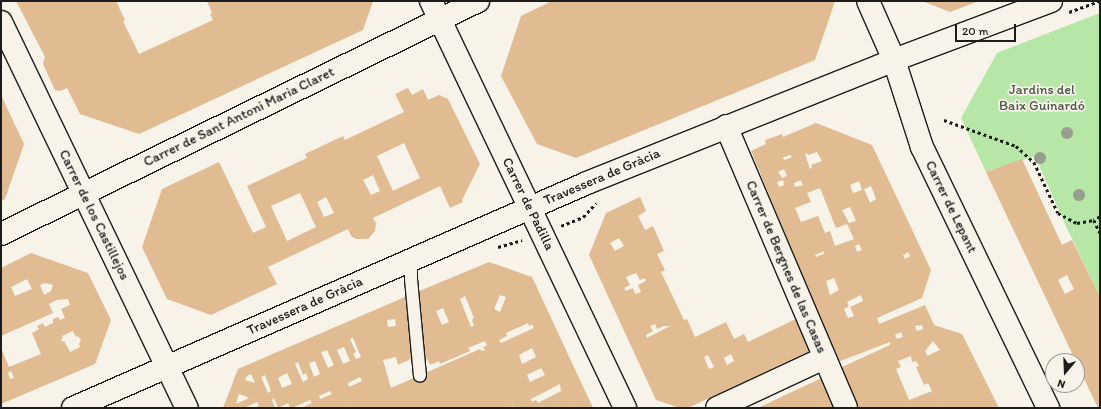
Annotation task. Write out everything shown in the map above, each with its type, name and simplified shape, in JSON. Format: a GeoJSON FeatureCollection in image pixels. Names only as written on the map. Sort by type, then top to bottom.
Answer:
{"type":"FeatureCollection","features":[{"type":"Feature","properties":{"kind":"street","name":"Carrer de Sant Antoni Maria Claret"},"geometry":{"type":"LineString","coordinates":[[1,234],[435,10],[478,1]]}},
{"type":"Feature","properties":{"kind":"street","name":"Carrer de Lepant"},"geometry":{"type":"LineString","coordinates":[[868,1],[894,60],[922,147],[1048,408]]}},
{"type":"Feature","properties":{"kind":"street","name":"Travessera de Gràcia"},"geometry":{"type":"LineString","coordinates":[[72,408],[411,259],[726,126],[894,60],[1051,1]]}},
{"type":"Feature","properties":{"kind":"street","name":"Carrer de Padilla"},"geometry":{"type":"LineString","coordinates":[[435,10],[625,408]]}},
{"type":"Feature","properties":{"kind":"street","name":"Carrer de los Castillejos"},"geometry":{"type":"LineString","coordinates":[[1,22],[187,408]]}},
{"type":"Feature","properties":{"kind":"street","name":"Carrer de Bergnes de las Casas"},"geometry":{"type":"LineString","coordinates":[[726,126],[846,408]]}},
{"type":"Feature","properties":{"kind":"street"},"geometry":{"type":"LineString","coordinates":[[717,408],[824,358]]}},
{"type":"Feature","properties":{"kind":"lane"},"geometry":{"type":"LineString","coordinates":[[411,259],[411,279],[420,376]]}},
{"type":"Feature","properties":{"kind":"path"},"geometry":{"type":"LineString","coordinates":[[944,120],[1016,146],[1034,162],[1058,213],[1077,223],[1094,220],[1100,217]]}},
{"type":"Feature","properties":{"kind":"path"},"geometry":{"type":"LineString","coordinates":[[1094,220],[1100,233]]}},
{"type":"Feature","properties":{"kind":"green space","name":"Jardins del Baix Guinardó"},"geometry":{"type":"Polygon","coordinates":[[[1100,13],[1100,297],[1064,222],[1035,156],[986,172],[961,118],[997,53],[1100,13]]]}},
{"type":"Feature","properties":{"kind":"building"},"geometry":{"type":"Polygon","coordinates":[[[16,1],[116,1],[125,20],[123,21],[139,54],[213,20],[207,1],[373,1],[363,30],[139,134],[80,114],[67,88],[60,91],[55,90],[43,64],[45,57],[16,1]]]}},
{"type":"Feature","properties":{"kind":"building"},"geometry":{"type":"Polygon","coordinates":[[[552,1],[835,1],[815,60],[576,158],[537,144],[501,76],[521,16],[552,1]]]}},
{"type":"Feature","properties":{"kind":"building"},"geometry":{"type":"Polygon","coordinates":[[[922,1],[979,1],[950,12],[922,1]]]}},
{"type":"Feature","properties":{"kind":"building"},"geometry":{"type":"Polygon","coordinates":[[[408,88],[412,95],[423,89],[428,100],[439,95],[448,99],[480,164],[462,200],[463,202],[450,208],[440,186],[373,218],[376,223],[375,231],[368,239],[356,239],[351,236],[348,229],[268,267],[277,284],[211,315],[167,299],[142,247],[162,189],[219,162],[253,233],[266,227],[247,186],[307,158],[305,154],[343,136],[345,140],[404,112],[395,94],[408,88]],[[404,143],[377,156],[393,191],[420,178],[404,143]],[[373,175],[363,180],[371,195],[380,191],[373,175]],[[300,193],[271,206],[287,241],[316,227],[300,193]],[[326,197],[317,202],[324,217],[334,213],[326,197]]]}},
{"type":"Feature","properties":{"kind":"building"},"geometry":{"type":"Polygon","coordinates":[[[1,95],[24,144],[5,199],[1,201],[1,95]]]}},
{"type":"Feature","properties":{"kind":"building"},"geometry":{"type":"Polygon","coordinates":[[[816,123],[872,145],[931,270],[922,298],[877,318],[879,324],[925,305],[934,325],[962,334],[999,408],[857,408],[840,368],[890,345],[890,342],[838,362],[751,151],[766,144],[765,140],[782,134],[783,137],[816,123]],[[817,152],[808,155],[807,153],[805,154],[810,169],[812,168],[811,165],[822,161],[817,152]],[[790,155],[782,158],[785,160],[792,157],[790,155]],[[784,169],[778,172],[782,178],[787,176],[784,169]],[[783,180],[777,182],[779,187],[784,185],[783,180]],[[801,180],[794,183],[795,187],[803,185],[801,180]],[[859,181],[850,185],[853,193],[862,190],[859,181]],[[871,186],[864,189],[870,203],[876,199],[871,186]],[[820,188],[807,193],[811,202],[795,208],[801,222],[818,216],[825,233],[830,231],[835,246],[854,239],[847,224],[836,228],[820,188]],[[850,207],[842,210],[849,223],[856,221],[850,207]],[[859,244],[855,246],[857,252],[862,250],[859,244]],[[824,251],[815,255],[816,257],[824,254],[824,251]],[[908,252],[903,255],[905,259],[910,256],[908,252]],[[834,278],[826,281],[830,295],[839,290],[834,278]],[[861,295],[847,302],[849,306],[844,309],[848,318],[854,316],[850,307],[863,301],[861,295]],[[922,325],[915,326],[917,331],[923,329],[922,325]],[[901,332],[895,335],[897,339],[903,337],[901,332]],[[933,341],[925,351],[927,356],[940,350],[933,341]],[[911,356],[898,361],[901,367],[896,369],[909,400],[932,391],[928,383],[924,385],[916,367],[919,366],[916,361],[912,362],[911,356]]]}},
{"type":"Feature","properties":{"kind":"building"},"geometry":{"type":"Polygon","coordinates":[[[1022,159],[1062,245],[1072,240],[1100,297],[1100,408],[1098,408],[1085,381],[1085,353],[1072,353],[986,172],[1022,159]],[[1067,275],[1058,280],[1065,294],[1074,289],[1067,275]]]}},
{"type":"Feature","properties":{"kind":"building"},"geometry":{"type":"Polygon","coordinates":[[[640,197],[646,211],[638,216],[645,230],[653,226],[664,251],[657,254],[665,270],[661,272],[684,320],[687,319],[695,337],[726,322],[734,339],[744,334],[748,342],[802,316],[816,348],[688,408],[680,408],[656,400],[589,255],[606,213],[640,197]],[[619,238],[610,243],[615,251],[624,246],[619,238]],[[636,273],[626,277],[630,285],[624,288],[626,291],[633,288],[635,294],[641,292],[638,285],[646,281],[645,278],[640,280],[636,273]],[[655,324],[650,326],[653,331],[646,335],[647,338],[670,326],[664,326],[657,329],[655,324]],[[731,354],[724,358],[727,365],[734,361],[731,354]],[[708,355],[704,357],[709,369],[714,367],[708,355]]]}},
{"type":"Feature","properties":{"kind":"building"},"geometry":{"type":"Polygon","coordinates":[[[31,253],[88,273],[111,320],[95,364],[1,404],[1,348],[9,367],[41,354],[32,333],[39,329],[37,326],[43,323],[45,327],[53,323],[53,319],[58,317],[60,320],[65,318],[61,309],[70,305],[68,299],[57,300],[49,304],[53,313],[1,336],[1,268],[31,253]],[[27,279],[11,287],[15,296],[32,289],[27,279]],[[45,283],[40,285],[44,295],[51,291],[53,285],[45,283]],[[73,331],[62,336],[62,342],[64,341],[70,352],[80,347],[79,344],[81,340],[78,336],[76,337],[73,331]],[[11,371],[8,373],[10,379],[14,378],[11,371]]]}},
{"type":"Feature","properties":{"kind":"building"},"geometry":{"type":"Polygon","coordinates":[[[489,262],[532,277],[593,408],[515,408],[512,406],[510,408],[301,408],[312,403],[310,400],[292,408],[290,408],[288,403],[278,408],[274,398],[272,400],[275,408],[254,408],[259,406],[257,402],[244,408],[223,408],[238,369],[405,297],[408,300],[417,356],[398,365],[396,357],[383,360],[391,388],[480,349],[482,351],[485,350],[483,347],[487,346],[485,341],[468,348],[470,351],[440,364],[439,361],[430,365],[424,353],[417,292],[489,262]],[[500,295],[494,309],[500,312],[506,297],[500,295]],[[465,296],[460,299],[471,327],[474,326],[472,320],[474,318],[465,296]],[[443,308],[436,311],[442,325],[449,322],[443,308]],[[395,319],[387,320],[388,327],[396,326],[395,319]],[[528,323],[506,333],[507,336],[499,340],[501,343],[534,328],[532,324],[529,326],[528,323]],[[353,338],[350,339],[356,352],[353,354],[356,359],[361,357],[353,338]],[[344,347],[337,350],[343,364],[350,361],[344,347]],[[532,348],[519,355],[522,364],[536,357],[532,348]],[[327,350],[321,352],[328,368],[334,365],[327,350]],[[315,361],[309,363],[314,377],[320,374],[315,361]],[[298,362],[295,364],[303,382],[308,379],[306,373],[303,375],[298,362]],[[541,368],[527,375],[530,382],[545,375],[541,368]],[[287,373],[278,378],[282,388],[292,384],[287,373]],[[251,374],[247,376],[245,380],[255,383],[251,374]],[[265,375],[261,377],[268,393],[271,391],[265,375]],[[360,377],[348,383],[349,387],[362,381],[360,377]],[[560,384],[531,399],[532,402],[536,400],[538,403],[561,391],[560,384]],[[330,391],[319,396],[320,399],[332,394],[330,391]],[[239,394],[236,404],[249,398],[239,394]]]}},
{"type":"Feature","properties":{"kind":"building"},"geometry":{"type":"Polygon","coordinates":[[[828,375],[842,408],[758,408],[828,375]]]}}]}
